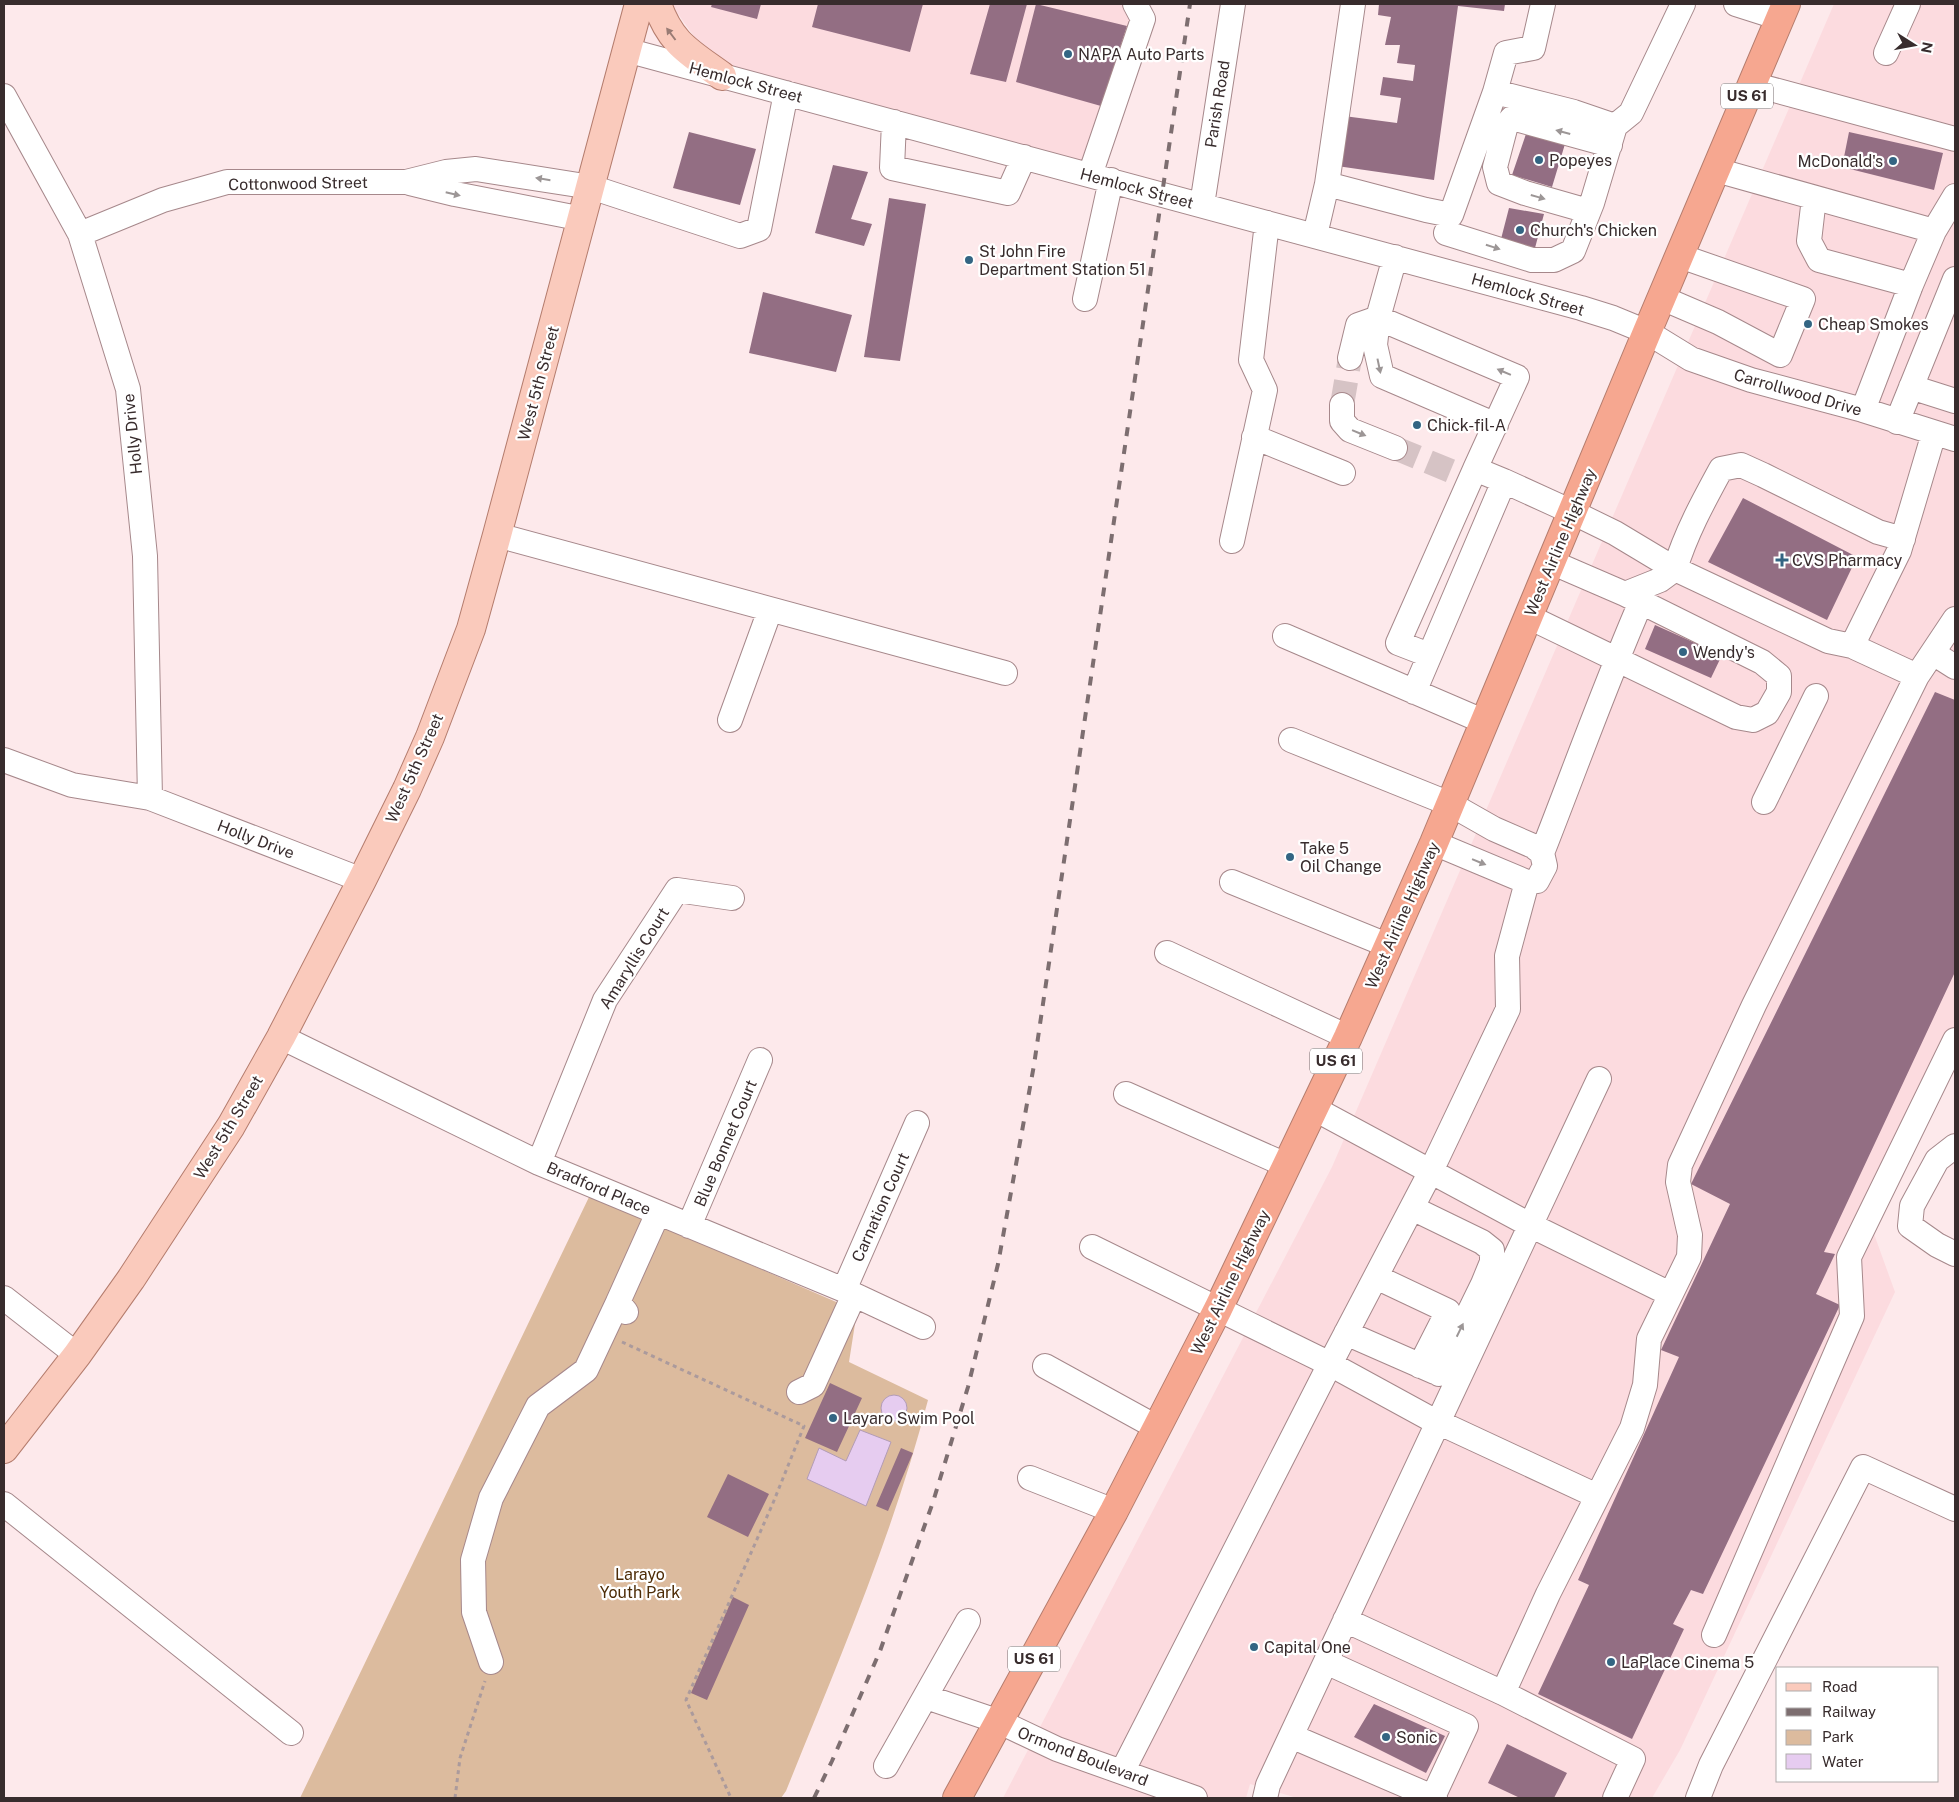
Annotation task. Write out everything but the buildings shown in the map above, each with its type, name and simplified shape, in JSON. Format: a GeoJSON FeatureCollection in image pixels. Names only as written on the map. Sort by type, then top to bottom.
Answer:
{"type":"FeatureCollection","features":[{"type":"Feature","properties":{"kind":"highway","name":"West Airline Highway"},"geometry":{"type":"LineString","coordinates":[[958,1798],[1114,1511],[1218,1309],[1348,1037],[1387,945],[1434,843],[1783,11]]}},
{"type":"Feature","properties":{"kind":"main road","name":"West 5th Street"},"geometry":{"type":"LineString","coordinates":[[4,1449],[77,1355],[131,1279],[231,1126],[281,1037],[407,789],[450,688],[471,629],[583,219],[639,4]]}},
{"type":"Feature","properties":{"kind":"main road"},"geometry":{"type":"LineString","coordinates":[[657,4],[665,25],[675,39],[689,52],[722,76]]}},
{"type":"Feature","properties":{"kind":"street"},"geometry":{"type":"LineString","coordinates":[[1086,299],[1100,178],[1142,18],[1135,4]]}},
{"type":"Feature","properties":{"kind":"street","name":"Parish Road"},"geometry":{"type":"LineString","coordinates":[[1202,205],[1233,4]]}},
{"type":"Feature","properties":{"kind":"street"},"geometry":{"type":"LineString","coordinates":[[1315,236],[1327,184],[1353,4]]}},
{"type":"Feature","properties":{"kind":"street"},"geometry":{"type":"LineString","coordinates":[[1437,268],[1449,224],[1495,92],[1506,53],[1533,48],[1543,4]]}},
{"type":"Feature","properties":{"kind":"street"},"geometry":{"type":"LineString","coordinates":[[1327,184],[1426,210],[1449,224],[1532,260],[1554,260],[1573,251],[1613,136],[1631,113],[1683,4]]}},
{"type":"Feature","properties":{"kind":"street"},"geometry":{"type":"LineString","coordinates":[[1736,4],[1783,11]]}},
{"type":"Feature","properties":{"kind":"street"},"geometry":{"type":"LineString","coordinates":[[1886,53],[1908,4]]}},
{"type":"Feature","properties":{"kind":"street","name":"Hemlock Street"},"geometry":{"type":"LineString","coordinates":[[626,50],[1437,268],[1613,318],[1647,332]]}},
{"type":"Feature","properties":{"kind":"street"},"geometry":{"type":"LineString","coordinates":[[1752,84],[1955,139]]}},
{"type":"Feature","properties":{"kind":"street"},"geometry":{"type":"LineString","coordinates":[[1495,92],[1574,112],[1613,136]]}},
{"type":"Feature","properties":{"kind":"street","name":"Cottonwood Street"},"geometry":{"type":"LineString","coordinates":[[406,182],[446,172],[476,169],[591,187],[740,236],[759,229],[786,93]]}},
{"type":"Feature","properties":{"kind":"street","name":"Holly Drive"},"geometry":{"type":"LineString","coordinates":[[4,96],[80,234],[128,389],[145,556],[150,798]]}},
{"type":"Feature","properties":{"kind":"street"},"geometry":{"type":"LineString","coordinates":[[1588,212],[1525,194],[1500,183],[1495,167],[1506,126],[1512,118],[1613,136]]}},
{"type":"Feature","properties":{"kind":"street"},"geometry":{"type":"LineString","coordinates":[[894,122],[892,168],[1008,193],[1024,157]]}},
{"type":"Feature","properties":{"kind":"street"},"geometry":{"type":"LineString","coordinates":[[1716,170],[1934,231]]}},
{"type":"Feature","properties":{"kind":"street","name":"Cottonwood Street"},"geometry":{"type":"LineString","coordinates":[[80,234],[163,200],[227,182],[406,182],[455,194],[583,219]]}},
{"type":"Feature","properties":{"kind":"street"},"geometry":{"type":"LineString","coordinates":[[1863,410],[1934,231],[1955,196]]}},
{"type":"Feature","properties":{"kind":"street"},"geometry":{"type":"LineString","coordinates":[[1814,198],[1809,241],[1819,260],[1911,285]]}},
{"type":"Feature","properties":{"kind":"street"},"geometry":{"type":"LineString","coordinates":[[1232,541],[1265,390],[1251,360],[1267,223]]}},
{"type":"Feature","properties":{"kind":"street"},"geometry":{"type":"LineString","coordinates":[[1662,298],[1718,322],[1780,355],[1803,299],[1680,256]]}},
{"type":"Feature","properties":{"kind":"street"},"geometry":{"type":"LineString","coordinates":[[1396,257],[1378,318],[1375,345],[1382,376],[1496,425]]}},
{"type":"Feature","properties":{"kind":"street"},"geometry":{"type":"LineString","coordinates":[[1897,422],[1955,279]]}},
{"type":"Feature","properties":{"kind":"street"},"geometry":{"type":"LineString","coordinates":[[1350,358],[1358,325],[1378,318],[1517,377],[1496,425],[1464,470],[1398,643],[1429,655]]}},
{"type":"Feature","properties":{"kind":"street","name":"Carrollwood Drive"},"geometry":{"type":"LineString","coordinates":[[1647,332],[1691,359],[1751,380],[1863,410],[1944,436]]}},
{"type":"Feature","properties":{"kind":"street"},"geometry":{"type":"LineString","coordinates":[[1911,387],[1955,401]]}},
{"type":"Feature","properties":{"kind":"street"},"geometry":{"type":"LineString","coordinates":[[1342,405],[1342,421],[1350,430],[1394,448]]}},
{"type":"Feature","properties":{"kind":"street"},"geometry":{"type":"LineString","coordinates":[[1852,646],[1899,551],[1944,436]]}},
{"type":"Feature","properties":{"kind":"street"},"geometry":{"type":"LineString","coordinates":[[1254,437],[1343,473]]}},
{"type":"Feature","properties":{"kind":"street"},"geometry":{"type":"LineString","coordinates":[[1671,618],[1667,592],[1695,518],[1721,470],[1741,465],[1878,532],[1903,539]]}},
{"type":"Feature","properties":{"kind":"street"},"geometry":{"type":"LineString","coordinates":[[1464,470],[1504,481],[1615,533],[1675,569],[1828,641],[1852,646],[1917,676]]}},
{"type":"Feature","properties":{"kind":"street"},"geometry":{"type":"LineString","coordinates":[[1414,692],[1504,481]]}},
{"type":"Feature","properties":{"kind":"street"},"geometry":{"type":"LineString","coordinates":[[498,535],[1005,673]]}},
{"type":"Feature","properties":{"kind":"street"},"geometry":{"type":"LineString","coordinates":[[1528,617],[1736,717],[1753,720],[1766,713],[1779,692],[1779,676],[1762,662],[1633,598],[1551,562]]}},
{"type":"Feature","properties":{"kind":"street"},"geometry":{"type":"LineString","coordinates":[[1434,843],[1527,882],[1537,881],[1545,866],[1542,853],[1616,659],[1633,598],[1675,569]]}},
{"type":"Feature","properties":{"kind":"street"},"geometry":{"type":"LineString","coordinates":[[730,720],[770,610]]}},
{"type":"Feature","properties":{"kind":"street"},"geometry":{"type":"LineString","coordinates":[[1503,1693],[1548,1594],[1632,1428],[1638,1411],[1645,1386],[1649,1339],[1689,1257],[1690,1235],[1678,1182],[1680,1165],[1754,1005],[1917,676],[1955,619]]}},
{"type":"Feature","properties":{"kind":"street"},"geometry":{"type":"LineString","coordinates":[[1285,636],[1485,722]]}},
{"type":"Feature","properties":{"kind":"street"},"geometry":{"type":"LineString","coordinates":[[1932,654],[1955,667]]}},
{"type":"Feature","properties":{"kind":"street"},"geometry":{"type":"LineString","coordinates":[[1764,802],[1816,696]]}},
{"type":"Feature","properties":{"kind":"street"},"geometry":{"type":"LineString","coordinates":[[1292,740],[1450,804],[1494,829],[1533,846],[1542,853]]}},
{"type":"Feature","properties":{"kind":"street","name":"Holly Drive"},"geometry":{"type":"LineString","coordinates":[[4,760],[72,785],[150,798],[362,880]]}},
{"type":"Feature","properties":{"kind":"street"},"geometry":{"type":"LineString","coordinates":[[1232,882],[1387,945]]}},
{"type":"Feature","properties":{"kind":"street"},"geometry":{"type":"LineString","coordinates":[[1122,1772],[1330,1364],[1431,1171],[1508,1009],[1508,956],[1527,882]]}},
{"type":"Feature","properties":{"kind":"street","name":"Amaryllis Court"},"geometry":{"type":"LineString","coordinates":[[539,1163],[605,1000],[677,890],[732,898]]}},
{"type":"Feature","properties":{"kind":"street"},"geometry":{"type":"LineString","coordinates":[[1168,953],[1348,1037]]}},
{"type":"Feature","properties":{"kind":"street","name":"Bradford Place"},"geometry":{"type":"LineString","coordinates":[[281,1037],[539,1163],[849,1292],[923,1327]]}},
{"type":"Feature","properties":{"kind":"street"},"geometry":{"type":"LineString","coordinates":[[1714,1636],[1852,1316],[1849,1257],[1955,1040]]}},
{"type":"Feature","properties":{"kind":"street","name":"Blue Bonnet Court"},"geometry":{"type":"LineString","coordinates":[[689,1226],[760,1060]]}},
{"type":"Feature","properties":{"kind":"street"},"geometry":{"type":"LineString","coordinates":[[1438,1374],[1530,1225],[1599,1079]]}},
{"type":"Feature","properties":{"kind":"street"},"geometry":{"type":"LineString","coordinates":[[1126,1094],[1286,1165]]}},
{"type":"Feature","properties":{"kind":"street"},"geometry":{"type":"LineString","coordinates":[[1313,1108],[1530,1225],[1670,1294]]}},
{"type":"Feature","properties":{"kind":"street","name":"Carnation Court"},"geometry":{"type":"LineString","coordinates":[[798,1392],[813,1385],[825,1348],[917,1123]]}},
{"type":"Feature","properties":{"kind":"street"},"geometry":{"type":"LineString","coordinates":[[1955,1146],[1937,1160],[1912,1206],[1910,1226],[1937,1245],[1955,1254]]}},
{"type":"Feature","properties":{"kind":"street"},"geometry":{"type":"LineString","coordinates":[[1412,1208],[1482,1242],[1492,1250],[1492,1262],[1483,1284],[1438,1374]]}},
{"type":"Feature","properties":{"kind":"street"},"geometry":{"type":"LineString","coordinates":[[491,1662],[474,1612],[473,1560],[491,1498],[538,1406],[586,1370],[604,1333],[622,1307],[643,1262],[658,1213]]}},
{"type":"Feature","properties":{"kind":"street"},"geometry":{"type":"LineString","coordinates":[[1092,1247],[1330,1364],[1438,1422],[1597,1496]]}},
{"type":"Feature","properties":{"kind":"street"},"geometry":{"type":"LineString","coordinates":[[1265,1798],[1268,1785],[1438,1422],[1438,1374],[1448,1311],[1376,1277]]}},
{"type":"Feature","properties":{"kind":"street"},"geometry":{"type":"LineString","coordinates":[[4,1298],[77,1355]]}},
{"type":"Feature","properties":{"kind":"street"},"geometry":{"type":"LineString","coordinates":[[1346,1333],[1438,1374]]}},
{"type":"Feature","properties":{"kind":"street"},"geometry":{"type":"LineString","coordinates":[[1045,1366],[1156,1427]]}},
{"type":"Feature","properties":{"kind":"street"},"geometry":{"type":"LineString","coordinates":[[1698,1798],[1711,1765],[1863,1467],[1955,1509]]}},
{"type":"Feature","properties":{"kind":"street"},"geometry":{"type":"LineString","coordinates":[[1030,1478],[1114,1511]]}},
{"type":"Feature","properties":{"kind":"street"},"geometry":{"type":"LineString","coordinates":[[4,1504],[291,1733]]}},
{"type":"Feature","properties":{"kind":"street"},"geometry":{"type":"LineString","coordinates":[[1345,1620],[1503,1693],[1633,1759],[1615,1798]]}},
{"type":"Feature","properties":{"kind":"street"},"geometry":{"type":"LineString","coordinates":[[886,1766],[968,1621]]}},
{"type":"Feature","properties":{"kind":"street"},"geometry":{"type":"LineString","coordinates":[[1291,1736],[1434,1798],[1466,1726],[1326,1662]]}},
{"type":"Feature","properties":{"kind":"street","name":"Ormond Boulevard"},"geometry":{"type":"LineString","coordinates":[[926,1698],[1000,1722],[1057,1749],[1195,1798]]}},
{"type":"Feature","properties":{"kind":"path"},"geometry":{"type":"LineString","coordinates":[[604,1333],[804,1426],[773,1503],[686,1700],[731,1798]]}},
{"type":"Feature","properties":{"kind":"path"},"geometry":{"type":"LineString","coordinates":[[455,1798],[460,1758],[491,1662]]}},
{"type":"Feature","properties":{"kind":"shaded area"},"geometry":{"type":"Polygon","coordinates":[[[671,4],[1135,4],[1090,175],[722,76],[671,4]]]}},
{"type":"Feature","properties":{"kind":"shaded area"},"geometry":{"type":"Polygon","coordinates":[[[1834,4],[1955,4],[1955,1058],[1874,1234],[1895,1292],[1680,1750],[1652,1798],[1297,1798],[1250,1784],[1246,1798],[1003,1798],[1332,1167],[1834,4]]]}},
{"type":"Feature","properties":{"kind":"green space","name":"Larayo Youth Park"},"geometry":{"type":"Polygon","coordinates":[[[590,1195],[857,1311],[849,1362],[928,1400],[914,1450],[881,1549],[845,1646],[786,1791],[781,1798],[300,1798],[590,1195]]]}},
{"type":"Feature","properties":{"kind":"water"},"geometry":{"type":"Polygon","coordinates":[[[894,1395],[903,1399],[907,1408],[903,1417],[894,1421],[885,1417],[881,1408],[885,1399],[894,1395]]]}},
{"type":"Feature","properties":{"kind":"water"},"geometry":{"type":"Polygon","coordinates":[[[860,1430],[891,1442],[866,1506],[807,1479],[819,1448],[846,1461],[860,1430]]]}},
{"type":"Feature","properties":{"kind":"tunnel"},"geometry":{"type":"LineString","coordinates":[[1342,405],[1350,358]]}},
{"type":"Feature","properties":{"kind":"tunnel"},"geometry":{"type":"LineString","coordinates":[[1395,448],[1453,472]]}},
{"type":"Feature","properties":{"kind":"railway"},"geometry":{"type":"LineString","coordinates":[[814,1798],[880,1651],[933,1502],[968,1387],[998,1264],[1034,1065],[1190,4]]}},
{"type":"Feature","properties":{"kind":"place","name":"NAPA Auto Parts"},"geometry":{"type":"Point","coordinates":[1068,54]}},
{"type":"Feature","properties":{"kind":"place","name":"Popeyes"},"geometry":{"type":"Point","coordinates":[1539,160]}},
{"type":"Feature","properties":{"kind":"place","name":"McDonald's"},"geometry":{"type":"Point","coordinates":[1893,161]}},
{"type":"Feature","properties":{"kind":"place","name":"Church's Chicken"},"geometry":{"type":"Point","coordinates":[1520,230]}},
{"type":"Feature","properties":{"kind":"place","name":"St John Fire Department Station 51"},"geometry":{"type":"Point","coordinates":[969,260]}},
{"type":"Feature","properties":{"kind":"place","name":"Cheap Smokes"},"geometry":{"type":"Point","coordinates":[1808,324]}},
{"type":"Feature","properties":{"kind":"place","name":"Chick-fil-A"},"geometry":{"type":"Point","coordinates":[1417,425]}},
{"type":"Feature","properties":{"kind":"place","name":"CVS Pharmacy"},"geometry":{"type":"Point","coordinates":[1782,560]}},
{"type":"Feature","properties":{"kind":"place","name":"Wendy's"},"geometry":{"type":"Point","coordinates":[1683,652]}},
{"type":"Feature","properties":{"kind":"place","name":"Take 5 Oil Change"},"geometry":{"type":"Point","coordinates":[1290,857]}},
{"type":"Feature","properties":{"kind":"place","name":"Layaro Swim Pool"},"geometry":{"type":"Point","coordinates":[833,1418]}},
{"type":"Feature","properties":{"kind":"place","name":"Capital One"},"geometry":{"type":"Point","coordinates":[1254,1647]}},
{"type":"Feature","properties":{"kind":"place","name":"LaPlace Cinema 5"},"geometry":{"type":"Point","coordinates":[1611,1662]}},
{"type":"Feature","properties":{"kind":"place","name":"Sonic"},"geometry":{"type":"Point","coordinates":[1386,1737]}}]}
